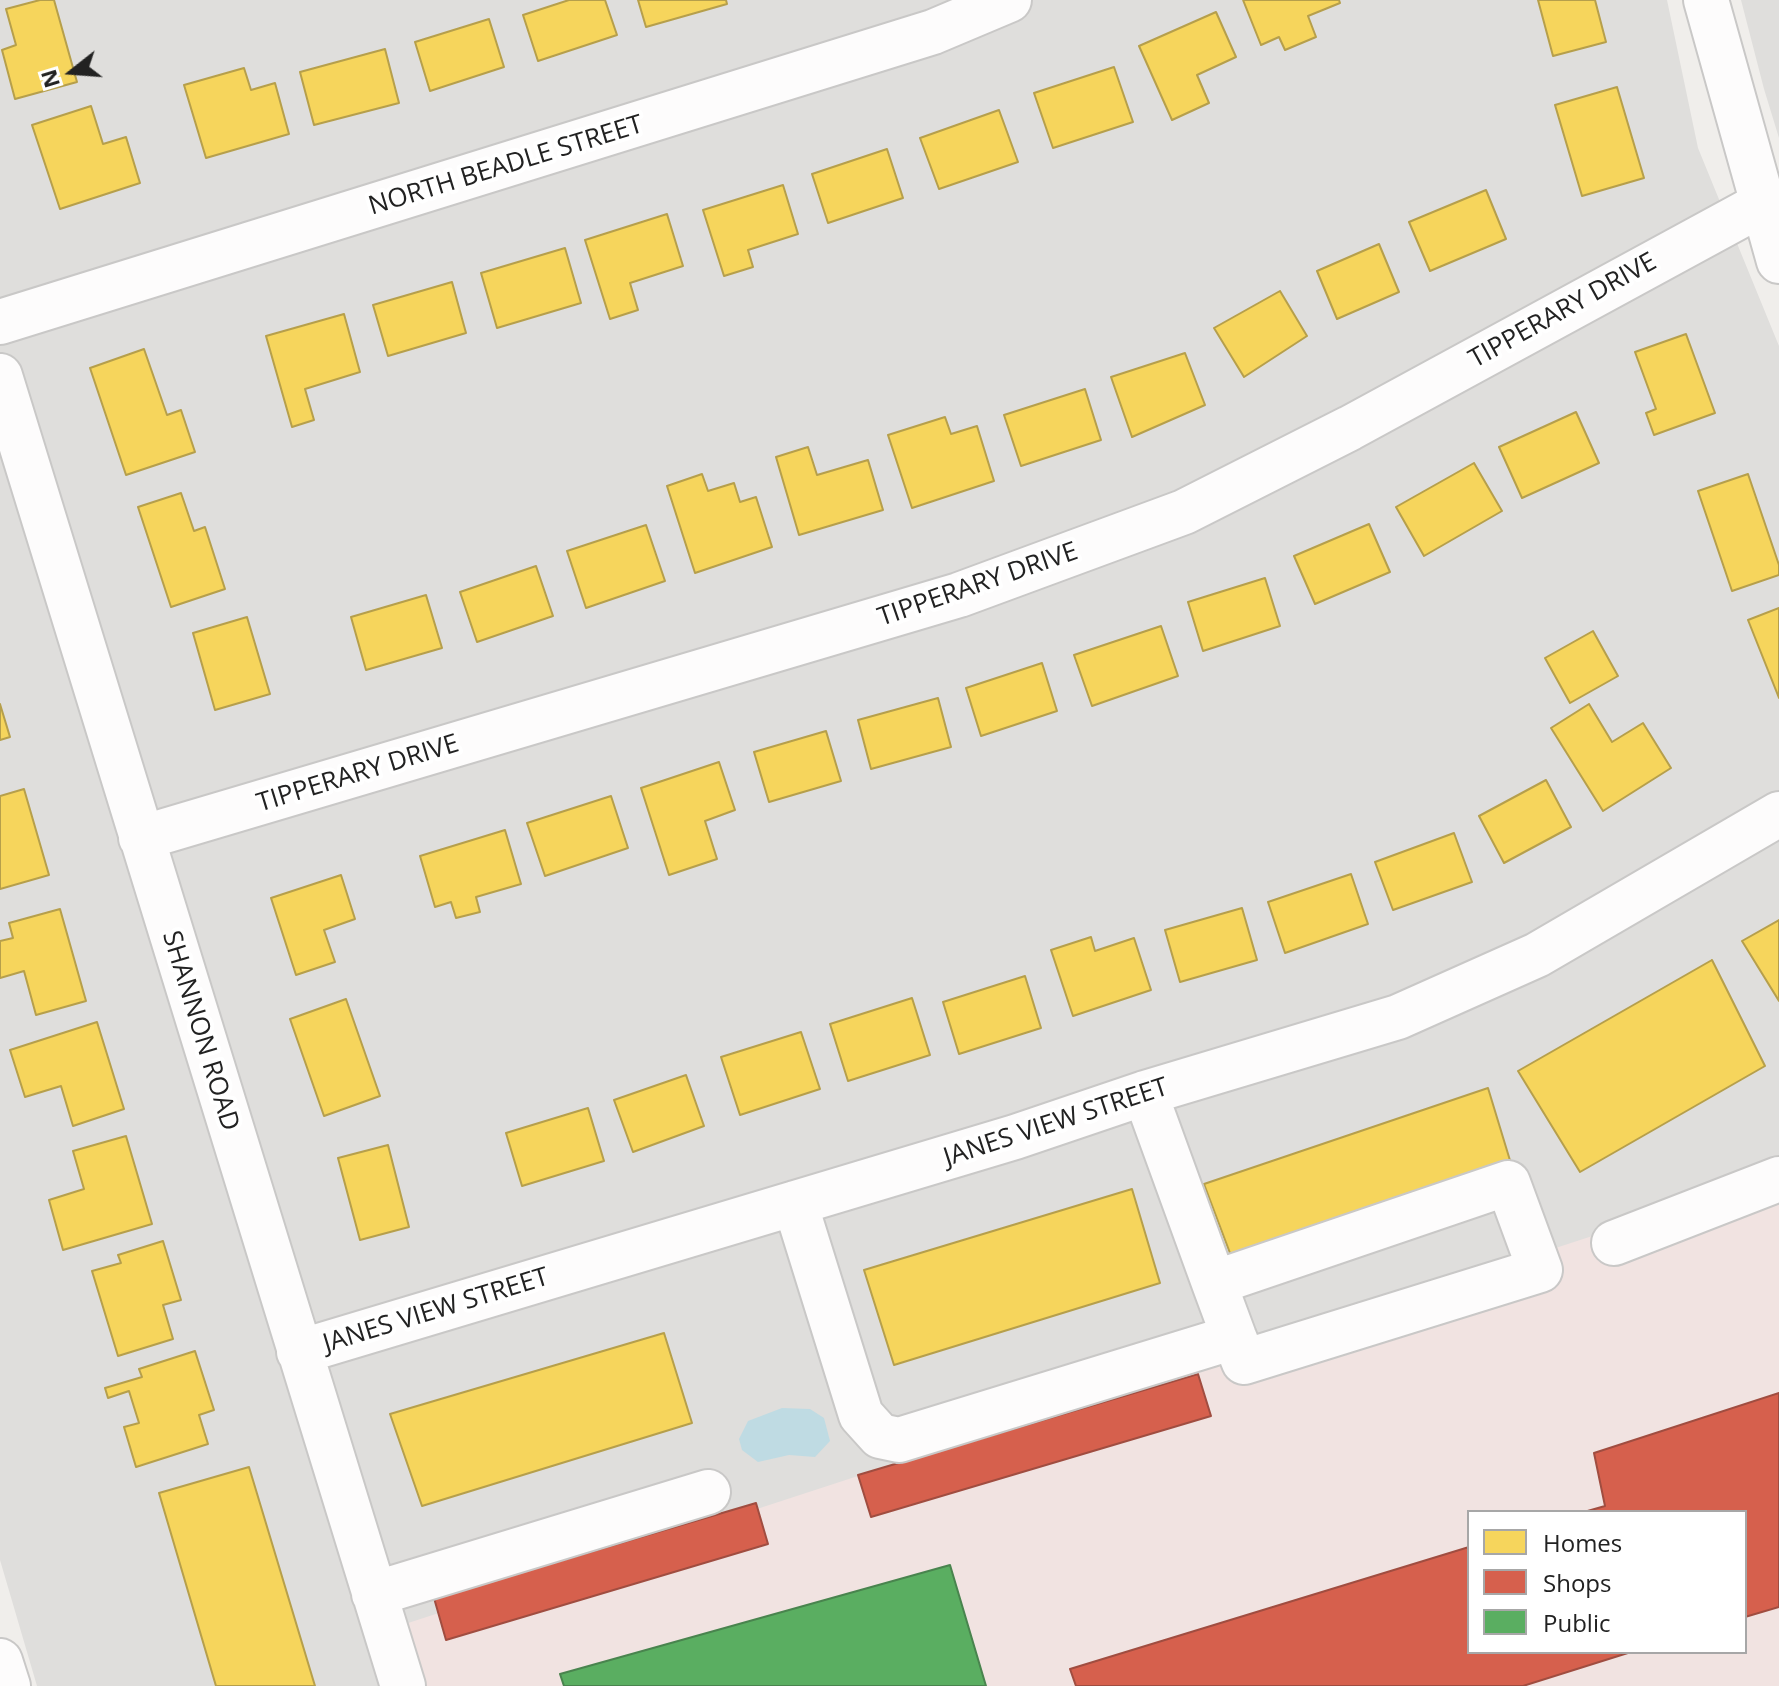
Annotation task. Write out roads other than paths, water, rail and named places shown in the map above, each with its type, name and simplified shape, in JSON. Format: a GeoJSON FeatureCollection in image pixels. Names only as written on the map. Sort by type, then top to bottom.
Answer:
{"type":"FeatureCollection","features":[{"type":"Feature","properties":{"kind":"street","name":"NORTH BEADLE STREET"},"geometry":{"type":"LineString","coordinates":[[0,322],[918,36],[1009,0]]}},
{"type":"Feature","properties":{"kind":"street"},"geometry":{"type":"LineString","coordinates":[[1706,0],[1779,261]]}},
{"type":"Feature","properties":{"kind":"street","name":"TIPPERARY DRIVE"},"geometry":{"type":"LineString","coordinates":[[141,838],[959,595],[1184,512],[1350,428],[1762,204]]}},
{"type":"Feature","properties":{"kind":"street","name":"SHANNON ROAD"},"geometry":{"type":"LineString","coordinates":[[0,376],[403,1686]]}},
{"type":"Feature","properties":{"kind":"street","name":"JANES VIEW STREET"},"geometry":{"type":"LineString","coordinates":[[299,1352],[1015,1137],[1145,1093],[1398,1017],[1537,955],[1779,814]]}},
{"type":"Feature","properties":{"kind":"street"},"geometry":{"type":"LineString","coordinates":[[1145,1093],[1214,1283],[1244,1362],[1540,1270],[1508,1183],[1214,1283]]}},
{"type":"Feature","properties":{"kind":"street"},"geometry":{"type":"LineString","coordinates":[[1614,1243],[1779,1179]]}},
{"type":"Feature","properties":{"kind":"street"},"geometry":{"type":"LineString","coordinates":[[795,1203],[861,1415],[880,1436],[899,1440],[1234,1337]]}},
{"type":"Feature","properties":{"kind":"street"},"geometry":{"type":"LineString","coordinates":[[374,1594],[708,1492]]}},
{"type":"Feature","properties":{"kind":"street"},"geometry":{"type":"LineString","coordinates":[[0,1661],[8,1686]]}},
{"type":"Feature","properties":{"kind":"water"},"geometry":{"type":"Polygon","coordinates":[[[782,1408],[810,1409],[824,1418],[830,1441],[815,1457],[789,1455],[758,1462],[742,1450],[739,1439],[748,1421],[782,1408]]]}}]}
